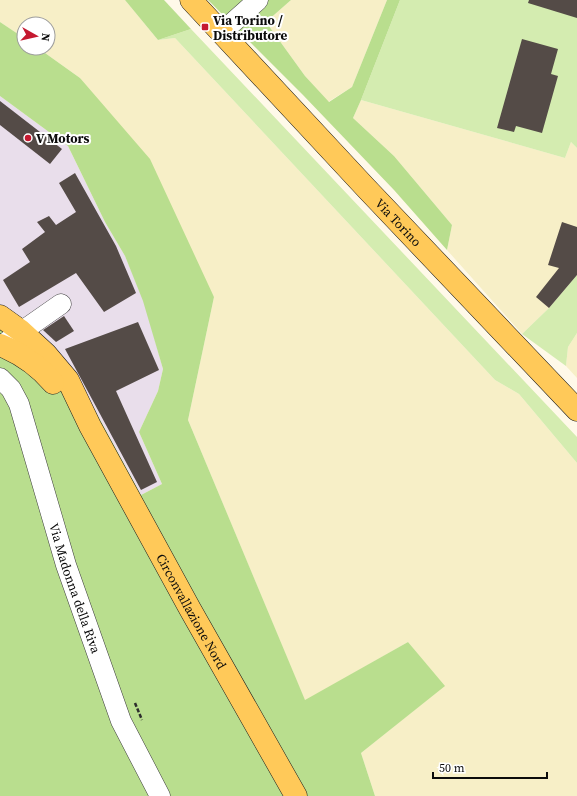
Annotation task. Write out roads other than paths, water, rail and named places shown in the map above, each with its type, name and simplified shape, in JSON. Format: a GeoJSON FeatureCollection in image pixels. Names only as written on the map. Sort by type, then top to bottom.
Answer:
{"type":"FeatureCollection","features":[{"type":"Feature","properties":{"kind":"main road","name":"Via Torino"},"geometry":{"type":"LineString","coordinates":[[191,0],[507,338],[577,410]]}},
{"type":"Feature","properties":{"kind":"main road","name":"Circonvallazione Nord"},"geometry":{"type":"LineString","coordinates":[[0,316],[46,354],[68,380],[90,426],[190,609],[296,796]]}},
{"type":"Feature","properties":{"kind":"main road","name":"Circonvallazione Nord"},"geometry":{"type":"LineString","coordinates":[[0,344],[19,353],[37,366],[90,426]]}},
{"type":"Feature","properties":{"kind":"street"},"geometry":{"type":"LineString","coordinates":[[221,33],[258,0]]}},
{"type":"Feature","properties":{"kind":"street"},"geometry":{"type":"LineString","coordinates":[[0,344],[9,340],[61,304]]}},
{"type":"Feature","properties":{"kind":"street","name":"Via Madonna della Riva"},"geometry":{"type":"LineString","coordinates":[[0,378],[11,389],[19,404],[66,565],[121,721],[160,796]]}},
{"type":"Feature","properties":{"kind":"place","name":"Via Torino / Distributore"},"geometry":{"type":"Point","coordinates":[205,27]}},
{"type":"Feature","properties":{"kind":"place","name":"V Motors"},"geometry":{"type":"Point","coordinates":[28,138]}}]}
